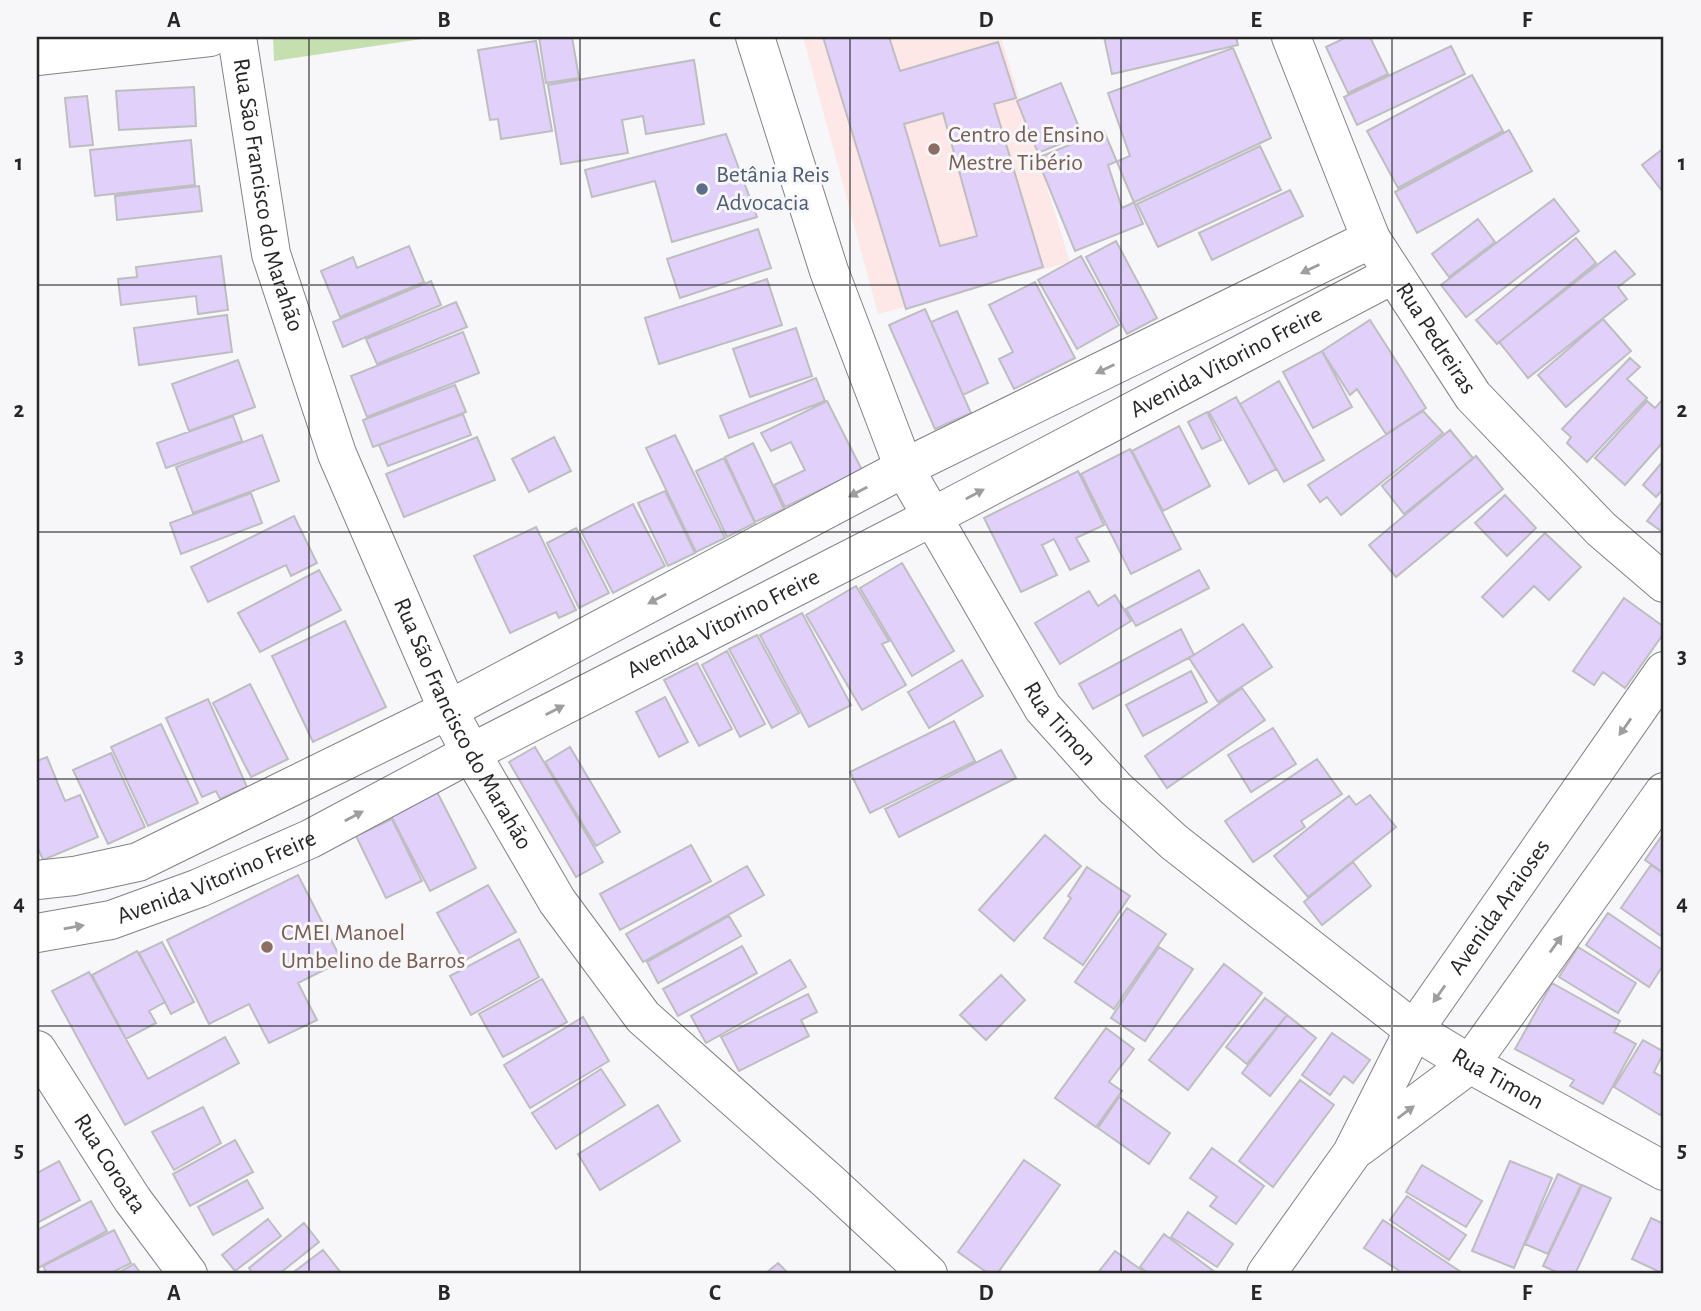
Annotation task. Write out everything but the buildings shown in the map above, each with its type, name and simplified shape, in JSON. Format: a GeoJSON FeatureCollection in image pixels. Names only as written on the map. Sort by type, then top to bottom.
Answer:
{"type":"FeatureCollection","features":[{"type":"Feature","properties":{"kind":"street"},"geometry":{"type":"LineString","coordinates":[[37,57],[209,37]]}},
{"type":"Feature","properties":{"kind":"street","name":"Rua São Francisco do Marahão"},"geometry":{"type":"LineString","coordinates":[[237,37],[271,254],[337,454],[448,710],[471,753],[557,901],[643,1017],[928,1274]]}},
{"type":"Feature","properties":{"kind":"street","name":"Rua Timon"},"geometry":{"type":"LineString","coordinates":[[755,37],[829,271],[904,468],[1044,708],[1115,788],[1174,842],[1414,1030],[1470,1064],[1664,1171]]}},
{"type":"Feature","properties":{"kind":"street","name":"Rua Pedreiras"},"geometry":{"type":"LineString","coordinates":[[1291,37],[1371,239],[1473,396],[1601,529],[1664,583]]}},
{"type":"Feature","properties":{"kind":"street","name":"Avenida Vitorino Freire"},"geometry":{"type":"LineString","coordinates":[[37,880],[74,876],[138,862],[448,710],[904,468],[1371,239]]}},
{"type":"Feature","properties":{"kind":"street","name":"Avenida Vitorino Freire"},"geometry":{"type":"LineString","coordinates":[[37,933],[111,920],[199,888],[310,839],[1392,275]]}},
{"type":"Feature","properties":{"kind":"street","name":"Avenida Araioses"},"geometry":{"type":"LineString","coordinates":[[1266,1274],[1352,1153],[1414,1030],[1664,671]]}},
{"type":"Feature","properties":{"kind":"street","name":"Avenida Araioses"},"geometry":{"type":"LineString","coordinates":[[1352,1153],[1470,1064],[1664,792]]}},
{"type":"Feature","properties":{"kind":"street","name":"Rua Coroata"},"geometry":{"type":"LineString","coordinates":[[37,1050],[132,1199],[188,1274]]}},
{"type":"Feature","properties":{"kind":"shaded area","name":"Centro de Ensino Mestre Tibério"},"geometry":{"type":"Polygon","coordinates":[[[803,37],[1001,37],[1070,262],[878,314],[803,37]]]}},
{"type":"Feature","properties":{"kind":"green space"},"geometry":{"type":"Polygon","coordinates":[[[273,37],[435,37],[274,61],[273,37]]]}},
{"type":"Feature","properties":{"kind":"place","name":"Centro de Ensino Mestre Tibério"},"geometry":{"type":"Point","coordinates":[934,149]}},
{"type":"Feature","properties":{"kind":"place","name":"Betânia Reis Advocacia"},"geometry":{"type":"Point","coordinates":[702,189]}},
{"type":"Feature","properties":{"kind":"place","name":"CMEI Manoel Umbelino de Barros"},"geometry":{"type":"Point","coordinates":[267,947]}}]}
